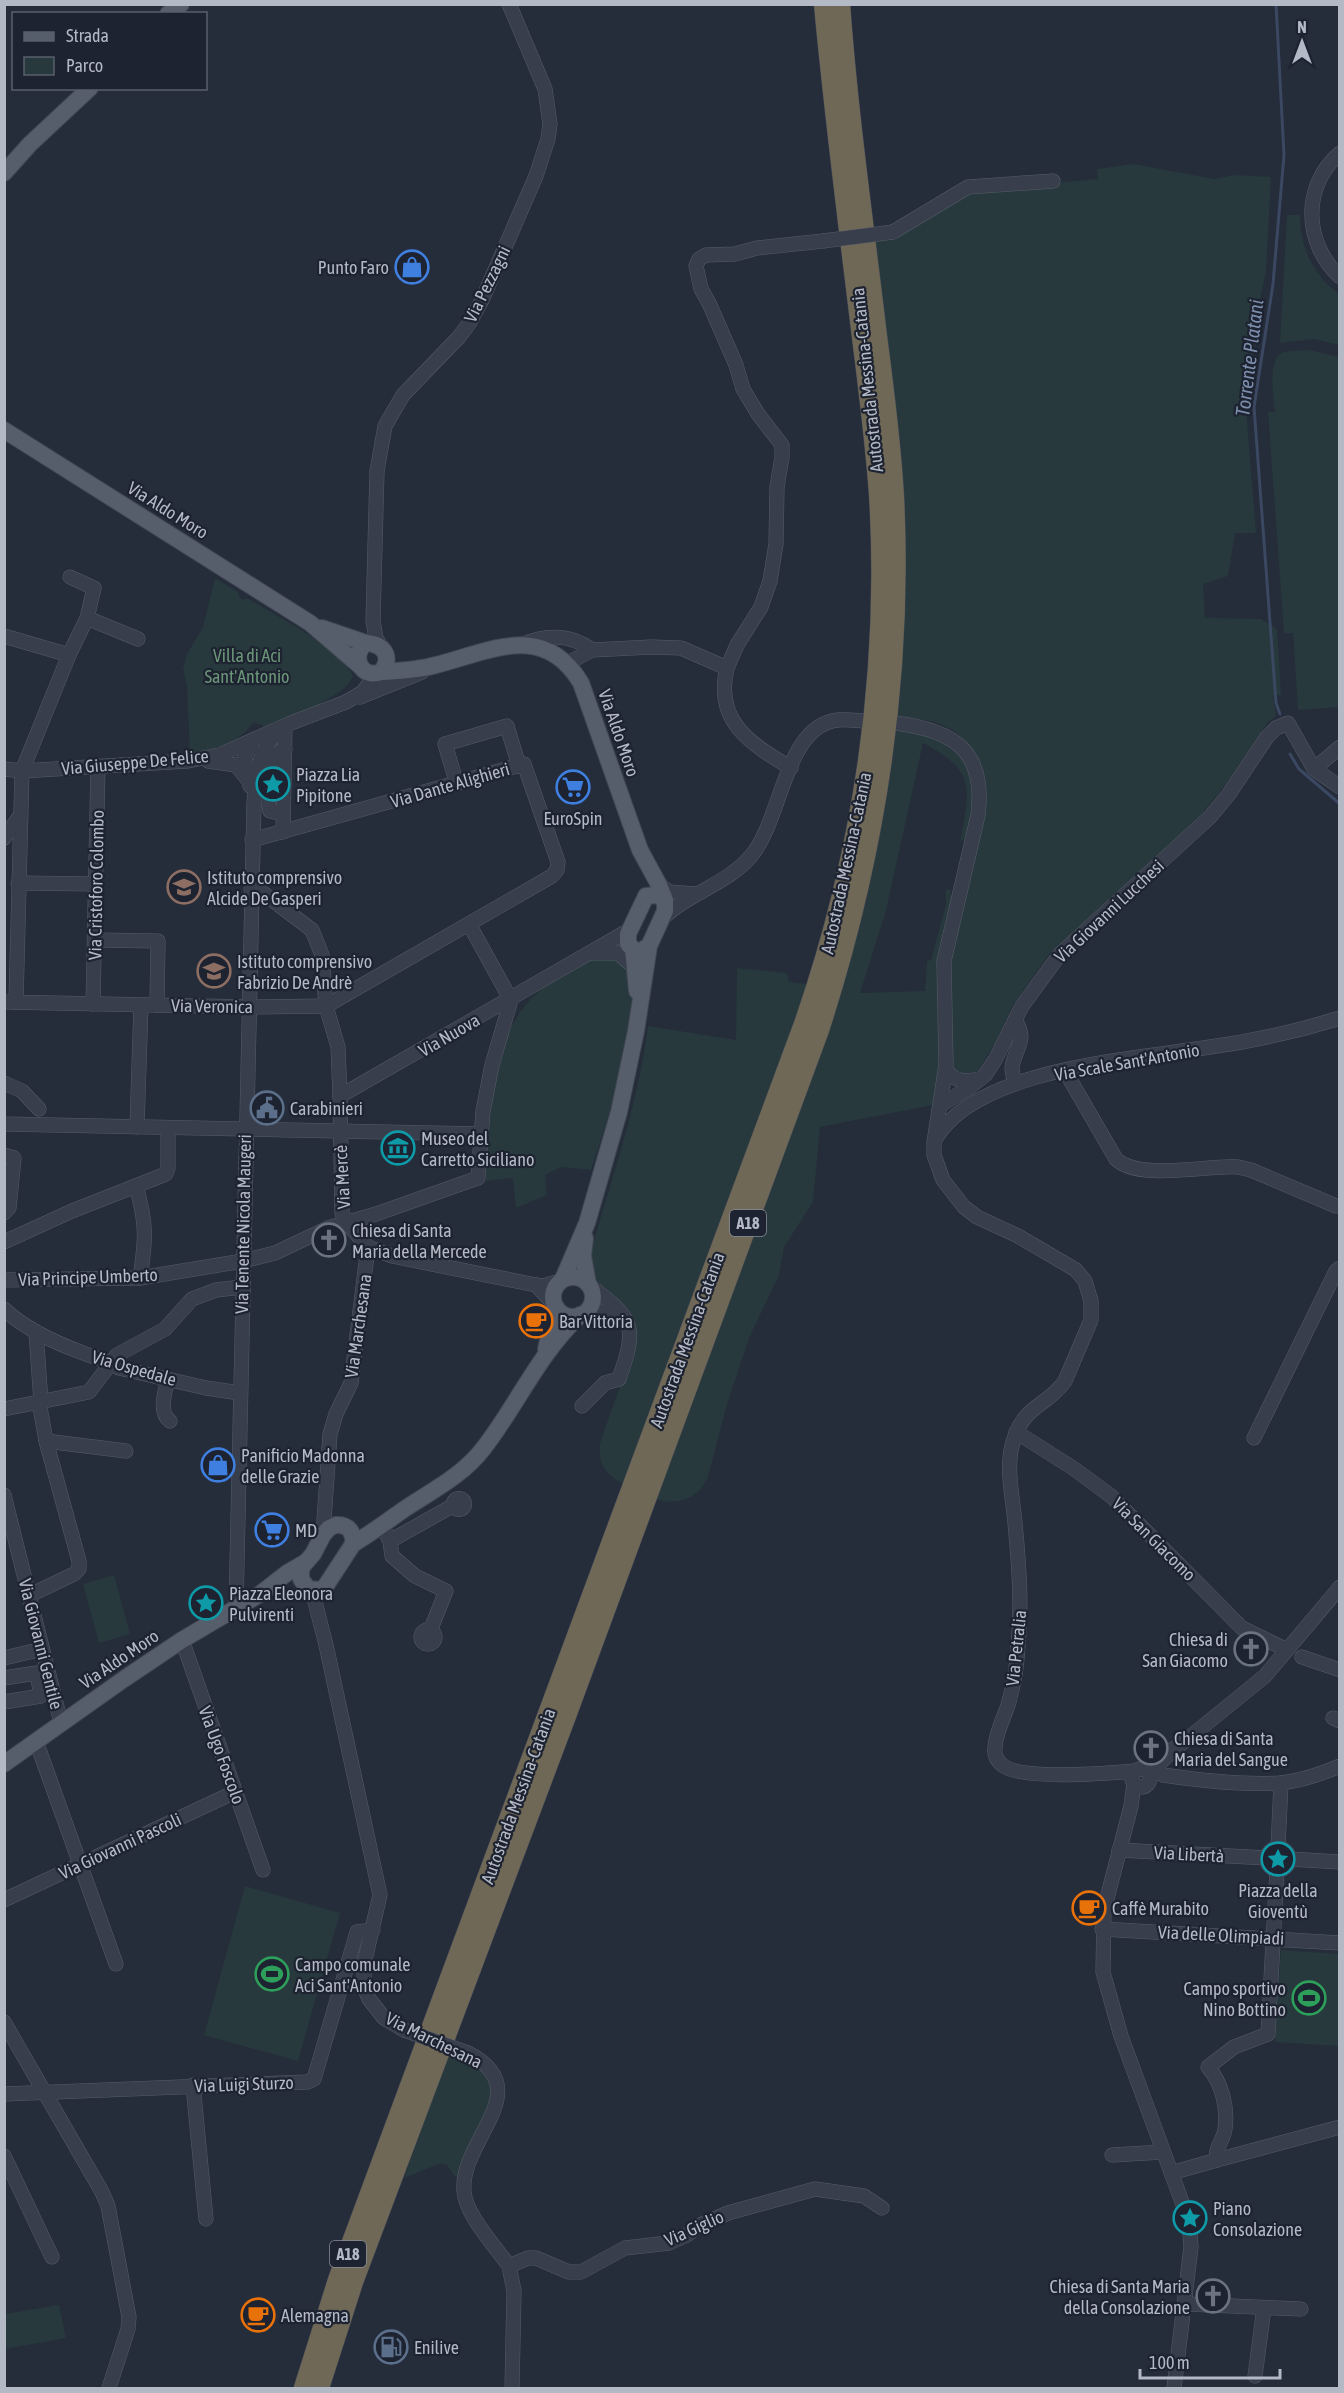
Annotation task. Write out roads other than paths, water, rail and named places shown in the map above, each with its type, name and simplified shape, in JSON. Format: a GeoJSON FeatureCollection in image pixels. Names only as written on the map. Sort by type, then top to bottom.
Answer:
{"type":"FeatureCollection","features":[{"type":"Feature","properties":{"kind":"highway","name":"Autostrada Messina-Catania"},"geometry":{"type":"LineString","coordinates":[[304,2388],[338,2280],[804,1024],[830,945],[849,869],[865,782],[875,704],[880,597],[880,529],[873,430],[825,4]]}},
{"type":"Feature","properties":{"kind":"highway","name":"Autostrada Messina-Catania"},"geometry":{"type":"LineString","coordinates":[[319,2388],[353,2282],[562,1727],[819,1030],[841,960],[861,881],[878,795],[890,705],[896,597],[895,538],[888,428],[840,4]]}},
{"type":"Feature","properties":{"kind":"main road"},"geometry":{"type":"LineString","coordinates":[[4,173],[30,144],[88,90]]}},
{"type":"Feature","properties":{"kind":"main road","name":"Via Aldo Moro"},"geometry":{"type":"LineString","coordinates":[[4,430],[310,623]]}},
{"type":"Feature","properties":{"kind":"main road"},"geometry":{"type":"LineString","coordinates":[[310,623],[371,639],[396,657],[411,660],[468,656]]}},
{"type":"Feature","properties":{"kind":"main road"},"geometry":{"type":"LineString","coordinates":[[310,623],[370,671],[434,666],[468,656]]}},
{"type":"Feature","properties":{"kind":"main road"},"geometry":{"type":"LineString","coordinates":[[370,671],[386,662],[371,639]]}},
{"type":"Feature","properties":{"kind":"main road"},"geometry":{"type":"LineString","coordinates":[[370,671],[358,653],[361,647],[371,639]]}},
{"type":"Feature","properties":{"kind":"main road","name":"Via Aldo Moro"},"geometry":{"type":"LineString","coordinates":[[468,656],[496,648],[521,645],[547,649],[568,663],[581,683],[640,850]]}},
{"type":"Feature","properties":{"kind":"main road"},"geometry":{"type":"LineString","coordinates":[[638,1016],[634,949],[662,919],[666,906],[664,891],[640,850]]}},
{"type":"Feature","properties":{"kind":"main road"},"geometry":{"type":"LineString","coordinates":[[640,850],[643,902]]}},
{"type":"Feature","properties":{"kind":"main road"},"geometry":{"type":"LineString","coordinates":[[306,1586],[300,1574],[329,1528],[370,1523],[404,1510],[459,1474],[482,1451],[545,1354],[592,1302],[583,1256],[587,1223],[628,1075],[638,1016],[634,949],[628,944],[628,934],[646,896],[664,891]]}},
{"type":"Feature","properties":{"kind":"main road"},"geometry":{"type":"LineString","coordinates":[[545,1354],[555,1305],[554,1292],[587,1223]]}},
{"type":"Feature","properties":{"kind":"main road"},"geometry":{"type":"LineString","coordinates":[[561,1280],[576,1277],[589,1285]]}},
{"type":"Feature","properties":{"kind":"main road"},"geometry":{"type":"LineString","coordinates":[[555,1305],[566,1315],[582,1315]]}},
{"type":"Feature","properties":{"kind":"main road"},"geometry":{"type":"LineString","coordinates":[[260,1594],[288,1584],[320,1590],[329,1582],[353,1544],[386,1534],[404,1510]]}},
{"type":"Feature","properties":{"kind":"main road"},"geometry":{"type":"LineString","coordinates":[[344,1526],[351,1531],[353,1544]]}},
{"type":"Feature","properties":{"kind":"main road"},"geometry":{"type":"LineString","coordinates":[[260,1594],[287,1573],[306,1562]]}},
{"type":"Feature","properties":{"kind":"main road","name":"Via Aldo Moro"},"geometry":{"type":"LineString","coordinates":[[4,1764],[182,1640],[260,1594]]}},
{"type":"Feature","properties":{"kind":"street","name":"Via Pezzagni"},"geometry":{"type":"LineString","coordinates":[[371,639],[377,471],[385,426],[403,395],[459,337],[470,322],[536,176],[548,139],[550,124],[545,89],[509,4]]}},
{"type":"Feature","properties":{"kind":"street"},"geometry":{"type":"LineString","coordinates":[[1340,153],[1329,162],[1317,183],[1311,211],[1311,225],[1317,247],[1324,260],[1340,277]]}},
{"type":"Feature","properties":{"kind":"street"},"geometry":{"type":"LineString","coordinates":[[791,768],[756,747],[742,735],[731,716],[726,701],[724,679],[727,668],[737,645],[761,607],[770,581],[776,544],[777,487],[782,445],[758,414],[744,388],[709,303],[700,289],[696,266],[699,259],[706,255],[735,254],[757,248],[893,232],[968,187],[1053,181]]}},
{"type":"Feature","properties":{"kind":"street"},"geometry":{"type":"LineString","coordinates":[[10,1002],[18,883],[22,771],[87,618],[94,588],[70,577]]}},
{"type":"Feature","properties":{"kind":"street"},"geometry":{"type":"LineString","coordinates":[[87,618],[138,639]]}},
{"type":"Feature","properties":{"kind":"street"},"geometry":{"type":"LineString","coordinates":[[4,636],[69,656]]}},
{"type":"Feature","properties":{"kind":"street"},"geometry":{"type":"LineString","coordinates":[[521,645],[536,638],[558,636],[580,641],[592,650]]}},
{"type":"Feature","properties":{"kind":"street"},"geometry":{"type":"LineString","coordinates":[[568,663],[592,650],[651,646],[681,648],[727,668]]}},
{"type":"Feature","properties":{"kind":"street"},"geometry":{"type":"LineString","coordinates":[[346,702],[373,693],[434,666]]}},
{"type":"Feature","properties":{"kind":"street"},"geometry":{"type":"LineString","coordinates":[[330,710],[363,692],[370,671]]}},
{"type":"Feature","properties":{"kind":"street"},"geometry":{"type":"LineString","coordinates":[[330,710],[351,694],[370,671]]}},
{"type":"Feature","properties":{"kind":"street","name":"Via Giuseppe De Felice"},"geometry":{"type":"LineString","coordinates":[[4,770],[22,771],[188,761],[219,755],[330,710]]}},
{"type":"Feature","properties":{"kind":"street"},"geometry":{"type":"LineString","coordinates":[[662,919],[672,909],[732,872],[752,855],[766,833],[803,740],[826,723],[841,720],[862,721]]}},
{"type":"Feature","properties":{"kind":"street"},"geometry":{"type":"LineString","coordinates":[[895,723],[925,727],[944,733],[969,757],[980,785],[978,815],[944,961],[946,1070],[941,1126]]}},
{"type":"Feature","properties":{"kind":"street","name":"Via Giovanni Lucchesi"},"geometry":{"type":"LineString","coordinates":[[941,1106],[980,1079],[995,1060],[1022,1006],[1060,954],[1210,817],[1229,794],[1267,736],[1276,728],[1288,723],[1314,769]]}},
{"type":"Feature","properties":{"kind":"street"},"geometry":{"type":"LineString","coordinates":[[456,784],[445,744],[507,726],[519,766]]}},
{"type":"Feature","properties":{"kind":"street"},"geometry":{"type":"LineString","coordinates":[[282,728],[285,749],[273,757],[268,769],[267,795],[270,811],[283,814],[283,832]]}},
{"type":"Feature","properties":{"kind":"street"},"geometry":{"type":"LineString","coordinates":[[254,803],[258,764],[267,742],[282,728]]}},
{"type":"Feature","properties":{"kind":"street"},"geometry":{"type":"LineString","coordinates":[[254,803],[244,753],[246,744],[254,750],[258,764]]}},
{"type":"Feature","properties":{"kind":"street"},"geometry":{"type":"LineString","coordinates":[[1340,747],[1314,769],[1340,787]]}},
{"type":"Feature","properties":{"kind":"street"},"geometry":{"type":"LineString","coordinates":[[188,761],[220,761],[236,765],[249,782]]}},
{"type":"Feature","properties":{"kind":"street","name":"Via Dante Alighieri"},"geometry":{"type":"LineString","coordinates":[[252,840],[524,764],[558,862],[557,870],[552,876],[326,1006]]}},
{"type":"Feature","properties":{"kind":"street","name":"Via Cristoforo Colombo"},"geometry":{"type":"LineString","coordinates":[[93,1004],[98,766]]}},
{"type":"Feature","properties":{"kind":"street","name":"Via Tenente Nicola Maugeri"},"geometry":{"type":"LineString","coordinates":[[236,1608],[254,803]]}},
{"type":"Feature","properties":{"kind":"street"},"geometry":{"type":"LineString","coordinates":[[4,838],[21,814]]}},
{"type":"Feature","properties":{"kind":"street"},"geometry":{"type":"LineString","coordinates":[[18,883],[96,884]]}},
{"type":"Feature","properties":{"kind":"street"},"geometry":{"type":"LineString","coordinates":[[252,889],[263,893],[312,930],[322,955],[326,1006],[338,1047],[340,1132]]}},
{"type":"Feature","properties":{"kind":"street"},"geometry":{"type":"LineString","coordinates":[[664,891],[695,894]]}},
{"type":"Feature","properties":{"kind":"street"},"geometry":{"type":"LineString","coordinates":[[469,924],[511,1000]]}},
{"type":"Feature","properties":{"kind":"street","name":"Via Nuova"},"geometry":{"type":"LineString","coordinates":[[340,1096],[511,1000],[631,929]]}},
{"type":"Feature","properties":{"kind":"street"},"geometry":{"type":"LineString","coordinates":[[94,940],[158,941],[157,1005]]}},
{"type":"Feature","properties":{"kind":"street"},"geometry":{"type":"LineString","coordinates":[[587,954],[634,949]]}},
{"type":"Feature","properties":{"kind":"street","name":"Via Principe Umberto"},"geometry":{"type":"LineString","coordinates":[[4,1280],[140,1278],[243,1261],[290,1247],[328,1228],[376,1214],[478,1178],[480,1134],[492,1065],[511,1000]]}},
{"type":"Feature","properties":{"kind":"street","name":"Via Veronica"},"geometry":{"type":"LineString","coordinates":[[10,1002],[250,1007],[326,1006]]}},
{"type":"Feature","properties":{"kind":"street"},"geometry":{"type":"LineString","coordinates":[[137,1127],[141,1005]]}},
{"type":"Feature","properties":{"kind":"street","name":"Via Scale Sant'Antonio"},"geometry":{"type":"LineString","coordinates":[[1017,1430],[1030,1410],[1065,1381],[1091,1320],[1092,1309],[1089,1293],[1076,1270],[1018,1236],[977,1217],[964,1207],[943,1180],[936,1164],[934,1142],[941,1126],[984,1096],[1015,1083],[1153,1054],[1250,1040],[1340,1018]]}},
{"type":"Feature","properties":{"kind":"street"},"geometry":{"type":"LineString","coordinates":[[1015,1020],[1021,1029],[1022,1037],[1012,1069],[1015,1083]]}},
{"type":"Feature","properties":{"kind":"street"},"geometry":{"type":"LineString","coordinates":[[946,1070],[957,1080],[980,1079]]}},
{"type":"Feature","properties":{"kind":"street"},"geometry":{"type":"LineString","coordinates":[[1065,1071],[1116,1159],[1127,1167],[1148,1171],[1238,1167],[1251,1170],[1338,1207]]}},
{"type":"Feature","properties":{"kind":"street"},"geometry":{"type":"LineString","coordinates":[[4,1083],[22,1091],[39,1109]]}},
{"type":"Feature","properties":{"kind":"street"},"geometry":{"type":"LineString","coordinates":[[4,1124],[480,1134]]}},
{"type":"Feature","properties":{"kind":"street"},"geometry":{"type":"LineString","coordinates":[[4,1242],[166,1174],[168,1128]]}},
{"type":"Feature","properties":{"kind":"street","name":"Via Mercè"},"geometry":{"type":"LineString","coordinates":[[340,1132],[342,1213],[346,1222]]}},
{"type":"Feature","properties":{"kind":"street"},"geometry":{"type":"LineString","coordinates":[[4,1155],[14,1158],[9,1208],[4,1213]]}},
{"type":"Feature","properties":{"kind":"street"},"geometry":{"type":"LineString","coordinates":[[136,1186],[144,1213],[146,1239],[140,1278]]}},
{"type":"Feature","properties":{"kind":"street"},"geometry":{"type":"LineString","coordinates":[[346,1222],[368,1247],[392,1256],[536,1285],[561,1280]]}},
{"type":"Feature","properties":{"kind":"street","name":"Via Marchesana"},"geometry":{"type":"LineString","coordinates":[[323,1535],[330,1434],[332,1424],[351,1383],[368,1247]]}},
{"type":"Feature","properties":{"kind":"street"},"geometry":{"type":"LineString","coordinates":[[1254,1438],[1336,1271],[1340,1268]]}},
{"type":"Feature","properties":{"kind":"street"},"geometry":{"type":"LineString","coordinates":[[536,1285],[555,1305]]}},
{"type":"Feature","properties":{"kind":"street"},"geometry":{"type":"LineString","coordinates":[[582,1406],[605,1383],[619,1379],[631,1338],[624,1316],[589,1285]]}},
{"type":"Feature","properties":{"kind":"street"},"geometry":{"type":"LineString","coordinates":[[4,1409],[89,1392],[117,1355],[165,1329],[192,1299],[216,1290],[242,1287]]}},
{"type":"Feature","properties":{"kind":"street","name":"Via Ospedale"},"geometry":{"type":"LineString","coordinates":[[4,1309],[36,1332],[84,1354],[110,1362],[118,1368],[240,1393]]}},
{"type":"Feature","properties":{"kind":"street"},"geometry":{"type":"LineString","coordinates":[[582,1315],[610,1311],[624,1316]]}},
{"type":"Feature","properties":{"kind":"street"},"geometry":{"type":"LineString","coordinates":[[28,1596],[74,1575],[79,1569],[79,1561],[46,1441],[40,1402],[36,1332]]}},
{"type":"Feature","properties":{"kind":"street"},"geometry":{"type":"LineString","coordinates":[[168,1379],[163,1402],[165,1417],[170,1421]]}},
{"type":"Feature","properties":{"kind":"street","name":"Via San Giacomo"},"geometry":{"type":"LineString","coordinates":[[1017,1430],[1111,1497],[1242,1628],[1287,1650]]}},
{"type":"Feature","properties":{"kind":"street","name":"Via Petralia"},"geometry":{"type":"LineString","coordinates":[[1017,1430],[1010,1458],[1020,1583],[1020,1632],[1014,1684],[996,1739],[995,1755],[1000,1764],[1011,1771],[1098,1774],[1140,1779]]}},
{"type":"Feature","properties":{"kind":"street"},"geometry":{"type":"LineString","coordinates":[[46,1441],[126,1452]]}},
{"type":"Feature","properties":{"kind":"street","name":"Via Giovanni Gentile"},"geometry":{"type":"LineString","coordinates":[[4,1496],[61,1723]]}},
{"type":"Feature","properties":{"kind":"street"},"geometry":{"type":"LineString","coordinates":[[430,1631],[446,1591],[415,1576],[392,1556],[386,1534],[454,1505]]}},
{"type":"Feature","properties":{"kind":"street"},"geometry":{"type":"LineString","coordinates":[[326,1509],[331,1517],[344,1526]]}},
{"type":"Feature","properties":{"kind":"street"},"geometry":{"type":"LineString","coordinates":[[326,1645],[323,1608],[329,1582]]}},
{"type":"Feature","properties":{"kind":"street"},"geometry":{"type":"LineString","coordinates":[[306,1586],[314,1598],[326,1645]]}},
{"type":"Feature","properties":{"kind":"street"},"geometry":{"type":"LineString","coordinates":[[1174,2388],[1186,2304],[1191,2247],[1189,2221],[1108,1996],[1102,1972],[1104,1910],[1140,1779],[1265,1676],[1340,1587]]}},
{"type":"Feature","properties":{"kind":"street","name":"Via Ugo Foscolo"},"geometry":{"type":"LineString","coordinates":[[182,1640],[263,1870]]}},
{"type":"Feature","properties":{"kind":"street","name":"Via Marchesana"},"geometry":{"type":"LineString","coordinates":[[326,1645],[381,1895],[364,1964],[364,1987],[369,2000],[384,2018],[404,2030],[468,2053],[486,2064],[497,2081],[499,2092],[494,2111],[468,2166],[464,2189],[465,2200],[509,2266],[514,2291],[512,2388]]}},
{"type":"Feature","properties":{"kind":"street"},"geometry":{"type":"LineString","coordinates":[[4,1658],[42,1649]]}},
{"type":"Feature","properties":{"kind":"street"},"geometry":{"type":"LineString","coordinates":[[1302,1657],[1340,1670]]}},
{"type":"Feature","properties":{"kind":"street"},"geometry":{"type":"LineString","coordinates":[[4,1678],[38,1673],[41,1696],[4,1702]]}},
{"type":"Feature","properties":{"kind":"street"},"geometry":{"type":"LineString","coordinates":[[36,1741],[116,1964]]}},
{"type":"Feature","properties":{"kind":"street"},"geometry":{"type":"LineString","coordinates":[[1180,1744],[1158,1765],[1157,1769],[1162,1775],[1181,1778]]}},
{"type":"Feature","properties":{"kind":"street"},"geometry":{"type":"LineString","coordinates":[[1140,1779],[1181,1778],[1281,1783],[1323,1773],[1340,1766]]}},
{"type":"Feature","properties":{"kind":"street"},"geometry":{"type":"LineString","coordinates":[[1279,1844],[1281,1783]]}},
{"type":"Feature","properties":{"kind":"street","name":"Via Giovanni Pascoli"},"geometry":{"type":"LineString","coordinates":[[4,1900],[235,1792]]}},
{"type":"Feature","properties":{"kind":"street"},"geometry":{"type":"LineString","coordinates":[[1217,2160],[1215,2154],[1225,2130],[1224,2100],[1217,2078],[1208,2067],[1234,2047],[1268,2034],[1277,1874],[1263,1858],[1279,1844]]}},
{"type":"Feature","properties":{"kind":"street"},"geometry":{"type":"LineString","coordinates":[[1279,1844],[1293,1859],[1340,1862]]}},
{"type":"Feature","properties":{"kind":"street","name":"Via Libertà"},"geometry":{"type":"LineString","coordinates":[[1119,1850],[1263,1858]]}},
{"type":"Feature","properties":{"kind":"street"},"geometry":{"type":"LineString","coordinates":[[1277,1874],[1293,1859]]}},
{"type":"Feature","properties":{"kind":"street","name":"Via delle Olimpiadi"},"geometry":{"type":"LineString","coordinates":[[1102,1929],[1340,1943]]}},
{"type":"Feature","properties":{"kind":"street","name":"Via Luigi Sturzo"},"geometry":{"type":"LineString","coordinates":[[4,2094],[307,2082],[314,2079],[357,1932],[373,1930]]}},
{"type":"Feature","properties":{"kind":"street"},"geometry":{"type":"LineString","coordinates":[[4,2022],[47,2094],[108,2206],[129,2317],[128,2329],[109,2388]]}},
{"type":"Feature","properties":{"kind":"street"},"geometry":{"type":"LineString","coordinates":[[193,2085],[206,2219]]}},
{"type":"Feature","properties":{"kind":"street"},"geometry":{"type":"LineString","coordinates":[[1171,2173],[1340,2127]]}},
{"type":"Feature","properties":{"kind":"street"},"geometry":{"type":"LineString","coordinates":[[1112,2155],[1163,2152]]}},
{"type":"Feature","properties":{"kind":"street"},"geometry":{"type":"LineString","coordinates":[[4,2156],[52,2257]]}},
{"type":"Feature","properties":{"kind":"street","name":"Via Giglio"},"geometry":{"type":"LineString","coordinates":[[509,2266],[528,2258],[536,2258],[569,2272],[581,2272],[625,2248],[669,2243],[687,2235],[698,2226],[728,2213],[815,2189],[864,2196],[882,2208]]}},
{"type":"Feature","properties":{"kind":"street"},"geometry":{"type":"LineString","coordinates":[[1186,2304],[1301,2309]]}},
{"type":"Feature","properties":{"kind":"street"},"geometry":{"type":"LineString","coordinates":[[1255,2376],[1264,2308]]}},
{"type":"Feature","properties":{"kind":"waterway","name":"Torrente Platani"},"geometry":{"type":"LineString","coordinates":[[1276,4],[1284,155],[1273,284],[1254,407],[1276,703],[1280,714]]}},
{"type":"Feature","properties":{"kind":"waterway","name":"Torrente Platani"},"geometry":{"type":"LineString","coordinates":[[1290,754],[1299,769],[1340,804]]}},
{"type":"Feature","properties":{"kind":"place","name":"Punto Faro"},"geometry":{"type":"Point","coordinates":[412,267]}},
{"type":"Feature","properties":{"kind":"place","name":"Piazza Lia Pipitone"},"geometry":{"type":"Point","coordinates":[273,784]}},
{"type":"Feature","properties":{"kind":"place","name":"EuroSpin"},"geometry":{"type":"Point","coordinates":[573,787]}},
{"type":"Feature","properties":{"kind":"place","name":"Istituto comprensivo Alcide De Gasperi"},"geometry":{"type":"Point","coordinates":[184,887]}},
{"type":"Feature","properties":{"kind":"place","name":"Istituto comprensivo Fabrizio De Andrè"},"geometry":{"type":"Point","coordinates":[214,971]}},
{"type":"Feature","properties":{"kind":"place","name":"Carabinieri"},"geometry":{"type":"Point","coordinates":[267,1108]}},
{"type":"Feature","properties":{"kind":"place","name":"Museo del Carretto Siciliano"},"geometry":{"type":"Point","coordinates":[398,1148]}},
{"type":"Feature","properties":{"kind":"place","name":"Chiesa di Santa Maria della Mercede"},"geometry":{"type":"Point","coordinates":[329,1240]}},
{"type":"Feature","properties":{"kind":"place","name":"Bar Vittoria"},"geometry":{"type":"Point","coordinates":[536,1321]}},
{"type":"Feature","properties":{"kind":"place","name":"Panificio Madonna delle Grazie"},"geometry":{"type":"Point","coordinates":[218,1465]}},
{"type":"Feature","properties":{"kind":"place","name":"MD"},"geometry":{"type":"Point","coordinates":[272,1530]}},
{"type":"Feature","properties":{"kind":"place","name":"Piazza Eleonora Pulvirenti"},"geometry":{"type":"Point","coordinates":[206,1603]}},
{"type":"Feature","properties":{"kind":"place","name":"Chiesa di San Giacomo"},"geometry":{"type":"Point","coordinates":[1251,1649]}},
{"type":"Feature","properties":{"kind":"place","name":"Chiesa di Santa Maria del Sangue"},"geometry":{"type":"Point","coordinates":[1151,1748]}},
{"type":"Feature","properties":{"kind":"place","name":"Piazza della Gioventù"},"geometry":{"type":"Point","coordinates":[1278,1859]}},
{"type":"Feature","properties":{"kind":"place","name":"Caffè Murabito"},"geometry":{"type":"Point","coordinates":[1089,1908]}},
{"type":"Feature","properties":{"kind":"place","name":"Campo comunale Aci Sant'Antonio"},"geometry":{"type":"Point","coordinates":[272,1974]}},
{"type":"Feature","properties":{"kind":"place","name":"Campo sportivo Nino Bottino"},"geometry":{"type":"Point","coordinates":[1309,1998]}},
{"type":"Feature","properties":{"kind":"place","name":"Piano Consolazione"},"geometry":{"type":"Point","coordinates":[1190,2218]}},
{"type":"Feature","properties":{"kind":"place","name":"Chiesa di Santa Maria della Consolazione"},"geometry":{"type":"Point","coordinates":[1213,2296]}},
{"type":"Feature","properties":{"kind":"place","name":"Alemagna"},"geometry":{"type":"Point","coordinates":[258,2315]}},
{"type":"Feature","properties":{"kind":"place","name":"Enilive"},"geometry":{"type":"Point","coordinates":[391,2347]}},
{"type":"Feature","properties":{"kind":"park label","name":"Villa di Aci Sant'Antonio"},"geometry":{"type":"Point","coordinates":[247,665]}}]}
